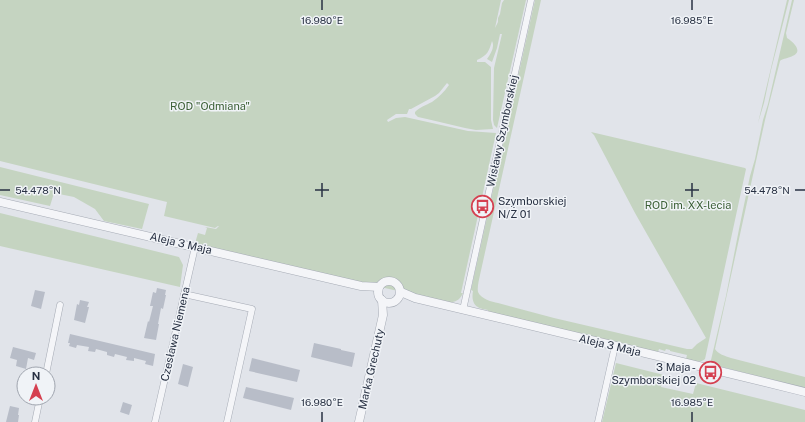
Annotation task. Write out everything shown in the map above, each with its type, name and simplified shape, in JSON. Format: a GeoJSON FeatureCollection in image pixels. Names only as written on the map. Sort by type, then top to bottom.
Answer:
{"type":"FeatureCollection","features":[{"type":"Feature","properties":{"kind":"street","name":"Wisławy Szymborskiej"},"geometry":{"type":"LineString","coordinates":[[463,310],[531,0]]}},
{"type":"Feature","properties":{"kind":"street","name":"Aleja 3 Maja"},"geometry":{"type":"LineString","coordinates":[[0,202],[361,286],[380,294]]}},
{"type":"Feature","properties":{"kind":"street","name":"Czesława Niemena"},"geometry":{"type":"LineString","coordinates":[[155,422],[195,247]]}},
{"type":"Feature","properties":{"kind":"street"},"geometry":{"type":"LineString","coordinates":[[392,281],[398,285],[397,298],[389,303],[380,294],[381,284],[385,282],[392,281]]}},
{"type":"Feature","properties":{"kind":"street"},"geometry":{"type":"LineString","coordinates":[[184,294],[252,309],[227,422]]}},
{"type":"Feature","properties":{"kind":"street","name":"Marka Grechuty"},"geometry":{"type":"LineString","coordinates":[[359,422],[383,315],[380,294]]}},
{"type":"Feature","properties":{"kind":"street","name":"Aleja 3 Maja"},"geometry":{"type":"LineString","coordinates":[[397,298],[415,298],[805,392]]}},
{"type":"Feature","properties":{"kind":"street","name":"Marka Grechuty"},"geometry":{"type":"LineString","coordinates":[[383,315],[397,298]]}},
{"type":"Feature","properties":{"kind":"street"},"geometry":{"type":"LineString","coordinates":[[48,366],[60,305]]}},
{"type":"Feature","properties":{"kind":"street"},"geometry":{"type":"LineString","coordinates":[[598,422],[615,346]]}},
{"type":"Feature","properties":{"kind":"street"},"geometry":{"type":"LineString","coordinates":[[35,422],[38,406]]}},
{"type":"Feature","properties":{"kind":"green space","name":"ROD \"Odmiana\""},"geometry":{"type":"Polygon","coordinates":[[[0,0],[501,0],[495,28],[504,0],[526,0],[497,128],[494,125],[493,120],[494,68],[502,34],[500,34],[492,62],[487,59],[493,48],[492,41],[488,52],[477,60],[477,62],[485,62],[491,67],[491,120],[493,129],[476,130],[465,128],[418,117],[415,114],[415,112],[432,102],[441,94],[449,85],[447,83],[439,93],[409,109],[407,114],[396,114],[387,120],[388,122],[396,118],[405,117],[468,131],[496,133],[461,293],[463,293],[460,298],[456,301],[445,302],[196,244],[198,233],[205,235],[207,228],[205,227],[216,229],[219,226],[215,228],[164,216],[167,202],[0,161],[0,0]]]}},
{"type":"Feature","properties":{"kind":"green space","name":"ROD im. XX-lecia"},"geometry":{"type":"Polygon","coordinates":[[[535,0],[541,0],[480,275],[478,292],[484,298],[493,302],[554,318],[692,349],[706,338],[591,132],[745,168],[705,359],[703,360],[696,361],[686,359],[687,355],[666,349],[665,351],[659,349],[658,352],[488,312],[488,310],[476,306],[474,302],[473,291],[471,290],[535,0]]]}},
{"type":"Feature","properties":{"kind":"green space"},"geometry":{"type":"Polygon","coordinates":[[[787,0],[789,0],[758,123],[787,0]]]}},
{"type":"Feature","properties":{"kind":"green space"},"geometry":{"type":"Polygon","coordinates":[[[792,0],[794,0],[786,33],[787,38],[795,45],[797,52],[793,56],[780,61],[765,120],[715,349],[724,356],[805,377],[805,388],[711,363],[750,176],[792,0]]]}},
{"type":"Feature","properties":{"kind":"green space"},"geometry":{"type":"Polygon","coordinates":[[[0,167],[149,204],[142,229],[104,221],[95,209],[74,197],[54,193],[50,206],[0,195],[0,167]]]}},
{"type":"Feature","properties":{"kind":"green space"},"geometry":{"type":"Polygon","coordinates":[[[0,213],[179,257],[183,265],[180,287],[0,246],[0,213]]]}},
{"type":"Feature","properties":{"kind":"green space"},"geometry":{"type":"Polygon","coordinates":[[[616,363],[664,375],[661,387],[693,394],[696,383],[805,410],[805,422],[602,422],[616,363]]]}},
{"type":"Feature","properties":{"kind":"building"},"geometry":{"type":"Polygon","coordinates":[[[157,288],[166,290],[166,295],[163,309],[161,308],[156,340],[144,338],[153,306],[150,306],[153,292],[156,293],[157,288]]]}},
{"type":"Feature","properties":{"kind":"building"},"geometry":{"type":"Polygon","coordinates":[[[35,290],[45,292],[41,309],[31,306],[35,290]]]}},
{"type":"Feature","properties":{"kind":"building"},"geometry":{"type":"Polygon","coordinates":[[[80,300],[89,302],[85,323],[74,320],[77,304],[79,305],[80,300]]]}},
{"type":"Feature","properties":{"kind":"building"},"geometry":{"type":"Polygon","coordinates":[[[70,334],[155,354],[153,366],[145,364],[146,361],[134,358],[134,361],[126,360],[127,357],[115,354],[114,357],[107,355],[107,352],[96,349],[95,352],[88,351],[89,347],[77,345],[76,348],[69,346],[70,343],[68,343],[70,334]]]}},
{"type":"Feature","properties":{"kind":"building"},"geometry":{"type":"Polygon","coordinates":[[[314,343],[355,353],[352,367],[311,357],[314,343]]]}},
{"type":"Feature","properties":{"kind":"building"},"geometry":{"type":"Polygon","coordinates":[[[13,347],[36,353],[34,360],[28,358],[27,366],[16,366],[17,360],[10,358],[13,347]]]}},
{"type":"Feature","properties":{"kind":"building"},"geometry":{"type":"Polygon","coordinates":[[[252,358],[300,370],[297,382],[249,371],[252,358]]]}},
{"type":"Feature","properties":{"kind":"building"},"geometry":{"type":"Polygon","coordinates":[[[183,364],[193,367],[188,387],[178,384],[183,364]]]}},
{"type":"Feature","properties":{"kind":"building"},"geometry":{"type":"Polygon","coordinates":[[[246,387],[294,398],[291,410],[243,398],[246,387]]]}},
{"type":"Feature","properties":{"kind":"building"},"geometry":{"type":"Polygon","coordinates":[[[123,402],[132,405],[129,415],[120,412],[123,402]]]}},
{"type":"Feature","properties":{"kind":"building"},"geometry":{"type":"Polygon","coordinates":[[[10,406],[19,408],[18,422],[6,422],[10,406]]]}},
{"type":"Feature","properties":{"kind":"place","name":"Szymborskiej N/Ż 01"},"geometry":{"type":"Point","coordinates":[482,207]}},
{"type":"Feature","properties":{"kind":"place","name":"3 Maja - Szymborskiej 02"},"geometry":{"type":"Point","coordinates":[711,373]}}]}
